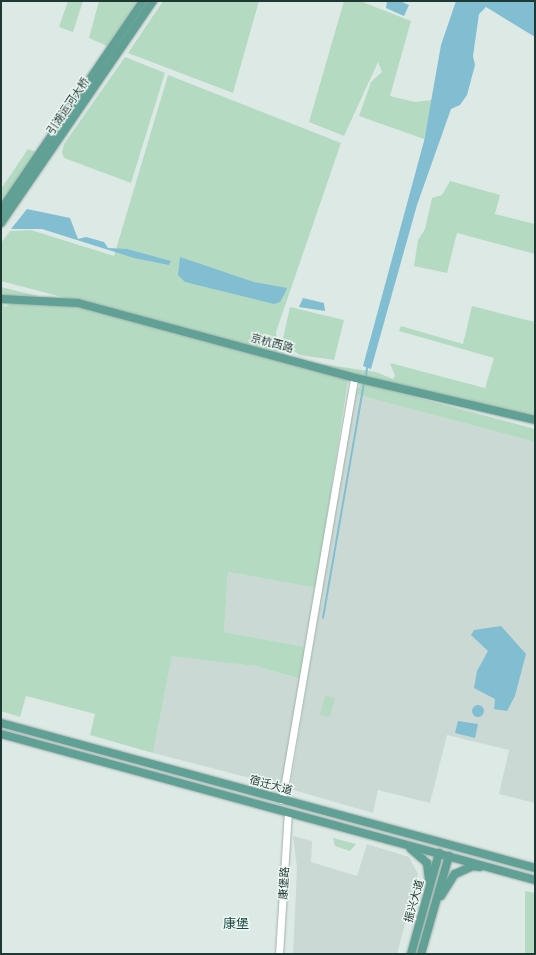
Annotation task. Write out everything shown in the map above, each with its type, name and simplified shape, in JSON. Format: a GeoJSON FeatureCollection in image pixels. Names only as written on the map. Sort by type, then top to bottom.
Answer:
{"type":"FeatureCollection","features":[{"type":"Feature","properties":{"kind":"main road","name":"引湖运河大桥"},"geometry":{"type":"LineString","coordinates":[[1,210],[143,1]]}},
{"type":"Feature","properties":{"kind":"main road","name":"引湖运河大桥"},"geometry":{"type":"LineString","coordinates":[[1,223],[152,1]]}},
{"type":"Feature","properties":{"kind":"main road","name":"京杭西路"},"geometry":{"type":"LineString","coordinates":[[1,299],[78,303],[354,377],[535,420]]}},
{"type":"Feature","properties":{"kind":"main road","name":"宿迁大道"},"geometry":{"type":"LineString","coordinates":[[1,723],[535,868]]}},
{"type":"Feature","properties":{"kind":"main road","name":"宿迁大道"},"geometry":{"type":"LineString","coordinates":[[1,734],[535,880]]}},
{"type":"Feature","properties":{"kind":"main road"},"geometry":{"type":"LineString","coordinates":[[386,839],[419,853],[427,863],[429,879],[423,911]]}},
{"type":"Feature","properties":{"kind":"main road","name":"振兴大道"},"geometry":{"type":"LineString","coordinates":[[411,954],[439,853]]}},
{"type":"Feature","properties":{"kind":"main road","name":"振兴大道"},"geometry":{"type":"LineString","coordinates":[[421,954],[449,856]]}},
{"type":"Feature","properties":{"kind":"main road"},"geometry":{"type":"LineString","coordinates":[[431,916],[455,874],[473,866],[501,870]]}},
{"type":"Feature","properties":{"kind":"street"},"geometry":{"type":"LineString","coordinates":[[282,800],[354,377]]}},
{"type":"Feature","properties":{"kind":"street","name":"康堡路"},"geometry":{"type":"LineString","coordinates":[[279,954],[288,812]]}},
{"type":"Feature","properties":{"kind":"shaded area"},"geometry":{"type":"Polygon","coordinates":[[[354,394],[535,442],[535,803],[499,794],[509,750],[447,735],[430,803],[378,790],[373,813],[290,789],[354,394]]]}},
{"type":"Feature","properties":{"kind":"shaded area"},"geometry":{"type":"Polygon","coordinates":[[[228,572],[316,588],[306,647],[224,632],[228,572]]]}},
{"type":"Feature","properties":{"kind":"shaded area"},"geometry":{"type":"Polygon","coordinates":[[[172,655],[255,666],[301,679],[281,786],[153,753],[172,655]]]}},
{"type":"Feature","properties":{"kind":"shaded area"},"geometry":{"type":"Polygon","coordinates":[[[293,836],[312,841],[311,862],[357,876],[367,844],[409,857],[418,874],[397,954],[293,954],[297,868],[293,836]]]}},
{"type":"Feature","properties":{"kind":"green space"},"geometry":{"type":"Polygon","coordinates":[[[68,1],[83,1],[73,32],[59,27],[68,1]]]}},
{"type":"Feature","properties":{"kind":"green space"},"geometry":{"type":"Polygon","coordinates":[[[99,1],[137,1],[107,46],[89,38],[99,1]]]}},
{"type":"Feature","properties":{"kind":"green space"},"geometry":{"type":"Polygon","coordinates":[[[163,1],[259,1],[233,93],[128,53],[163,1]]]}},
{"type":"Feature","properties":{"kind":"green space"},"geometry":{"type":"Polygon","coordinates":[[[344,1],[360,1],[411,21],[390,96],[415,102],[432,100],[424,139],[359,116],[371,82],[382,72],[378,62],[344,136],[309,122],[344,1]]]}},
{"type":"Feature","properties":{"kind":"green space"},"geometry":{"type":"Polygon","coordinates":[[[125,57],[165,73],[131,183],[64,158],[62,152],[64,144],[125,57]]]}},
{"type":"Feature","properties":{"kind":"green space"},"geometry":{"type":"Polygon","coordinates":[[[168,75],[341,143],[276,332],[277,349],[291,357],[1,281],[1,243],[10,231],[31,230],[114,256],[168,75]]]}},
{"type":"Feature","properties":{"kind":"green space"},"geometry":{"type":"Polygon","coordinates":[[[28,149],[36,152],[1,203],[1,189],[28,149]]]}},
{"type":"Feature","properties":{"kind":"green space"},"geometry":{"type":"Polygon","coordinates":[[[450,181],[500,195],[495,214],[535,224],[535,254],[457,233],[447,273],[414,266],[418,240],[425,229],[432,198],[442,195],[450,181]]]}},
{"type":"Feature","properties":{"kind":"green space"},"geometry":{"type":"Polygon","coordinates":[[[1,287],[30,294],[38,296],[1,296],[1,287]]]}},
{"type":"Feature","properties":{"kind":"green space"},"geometry":{"type":"Polygon","coordinates":[[[13,302],[75,306],[348,380],[316,588],[228,572],[224,632],[306,647],[301,679],[255,666],[172,656],[153,753],[90,735],[95,714],[26,696],[20,717],[1,711],[1,303],[5,307],[13,302]]]}},
{"type":"Feature","properties":{"kind":"green space"},"geometry":{"type":"Polygon","coordinates":[[[472,306],[535,322],[535,418],[308,362],[376,372],[393,379],[395,376],[390,363],[485,388],[494,358],[399,331],[401,326],[463,344],[472,306]]]}},
{"type":"Feature","properties":{"kind":"green space"},"geometry":{"type":"Polygon","coordinates":[[[290,307],[344,320],[334,360],[300,355],[282,343],[290,307]]]}},
{"type":"Feature","properties":{"kind":"green space"},"geometry":{"type":"Polygon","coordinates":[[[362,383],[535,429],[535,442],[354,394],[362,383]]]}},
{"type":"Feature","properties":{"kind":"green space"},"geometry":{"type":"Polygon","coordinates":[[[325,695],[335,698],[330,717],[320,715],[325,695]]]}},
{"type":"Feature","properties":{"kind":"green space"},"geometry":{"type":"Polygon","coordinates":[[[333,838],[356,844],[350,851],[335,846],[333,838]]]}},
{"type":"Feature","properties":{"kind":"green space"},"geometry":{"type":"Polygon","coordinates":[[[525,891],[535,893],[535,954],[525,954],[525,891]]]}},
{"type":"Feature","properties":{"kind":"water"},"geometry":{"type":"Polygon","coordinates":[[[387,1],[400,1],[409,5],[404,16],[386,8],[387,1]]]}},
{"type":"Feature","properties":{"kind":"water"},"geometry":{"type":"Polygon","coordinates":[[[456,1],[535,1],[535,37],[486,7],[479,14],[473,56],[475,65],[467,95],[460,105],[451,109],[417,205],[371,369],[363,366],[424,141],[441,45],[456,1]]]}},
{"type":"Feature","properties":{"kind":"water"},"geometry":{"type":"Polygon","coordinates":[[[27,209],[70,218],[78,239],[86,237],[104,242],[108,248],[127,249],[171,261],[169,265],[134,258],[42,229],[11,229],[27,209]]]}},
{"type":"Feature","properties":{"kind":"water"},"geometry":{"type":"Polygon","coordinates":[[[180,257],[254,282],[287,288],[280,302],[274,304],[185,282],[178,275],[180,257]]]}},
{"type":"Feature","properties":{"kind":"water"},"geometry":{"type":"Polygon","coordinates":[[[303,298],[324,303],[325,311],[299,307],[303,298]]]}},
{"type":"Feature","properties":{"kind":"water"},"geometry":{"type":"Polygon","coordinates":[[[501,626],[526,654],[515,696],[507,711],[494,709],[495,699],[474,688],[477,671],[488,651],[471,635],[474,630],[501,626]]]}},
{"type":"Feature","properties":{"kind":"water"},"geometry":{"type":"Polygon","coordinates":[[[476,705],[480,705],[484,711],[480,717],[476,717],[472,713],[472,709],[476,705]]]}},
{"type":"Feature","properties":{"kind":"water"},"geometry":{"type":"Polygon","coordinates":[[[458,721],[478,724],[475,738],[455,733],[458,721]]]}},
{"type":"Feature","properties":{"kind":"waterway"},"geometry":{"type":"LineString","coordinates":[[366,376],[367,368]]}},
{"type":"Feature","properties":{"kind":"waterway"},"geometry":{"type":"LineString","coordinates":[[323,618],[364,384]]}},
{"type":"Feature","properties":{"kind":"district","name":"康堡"},"geometry":{"type":"Point","coordinates":[236,923]}}]}
